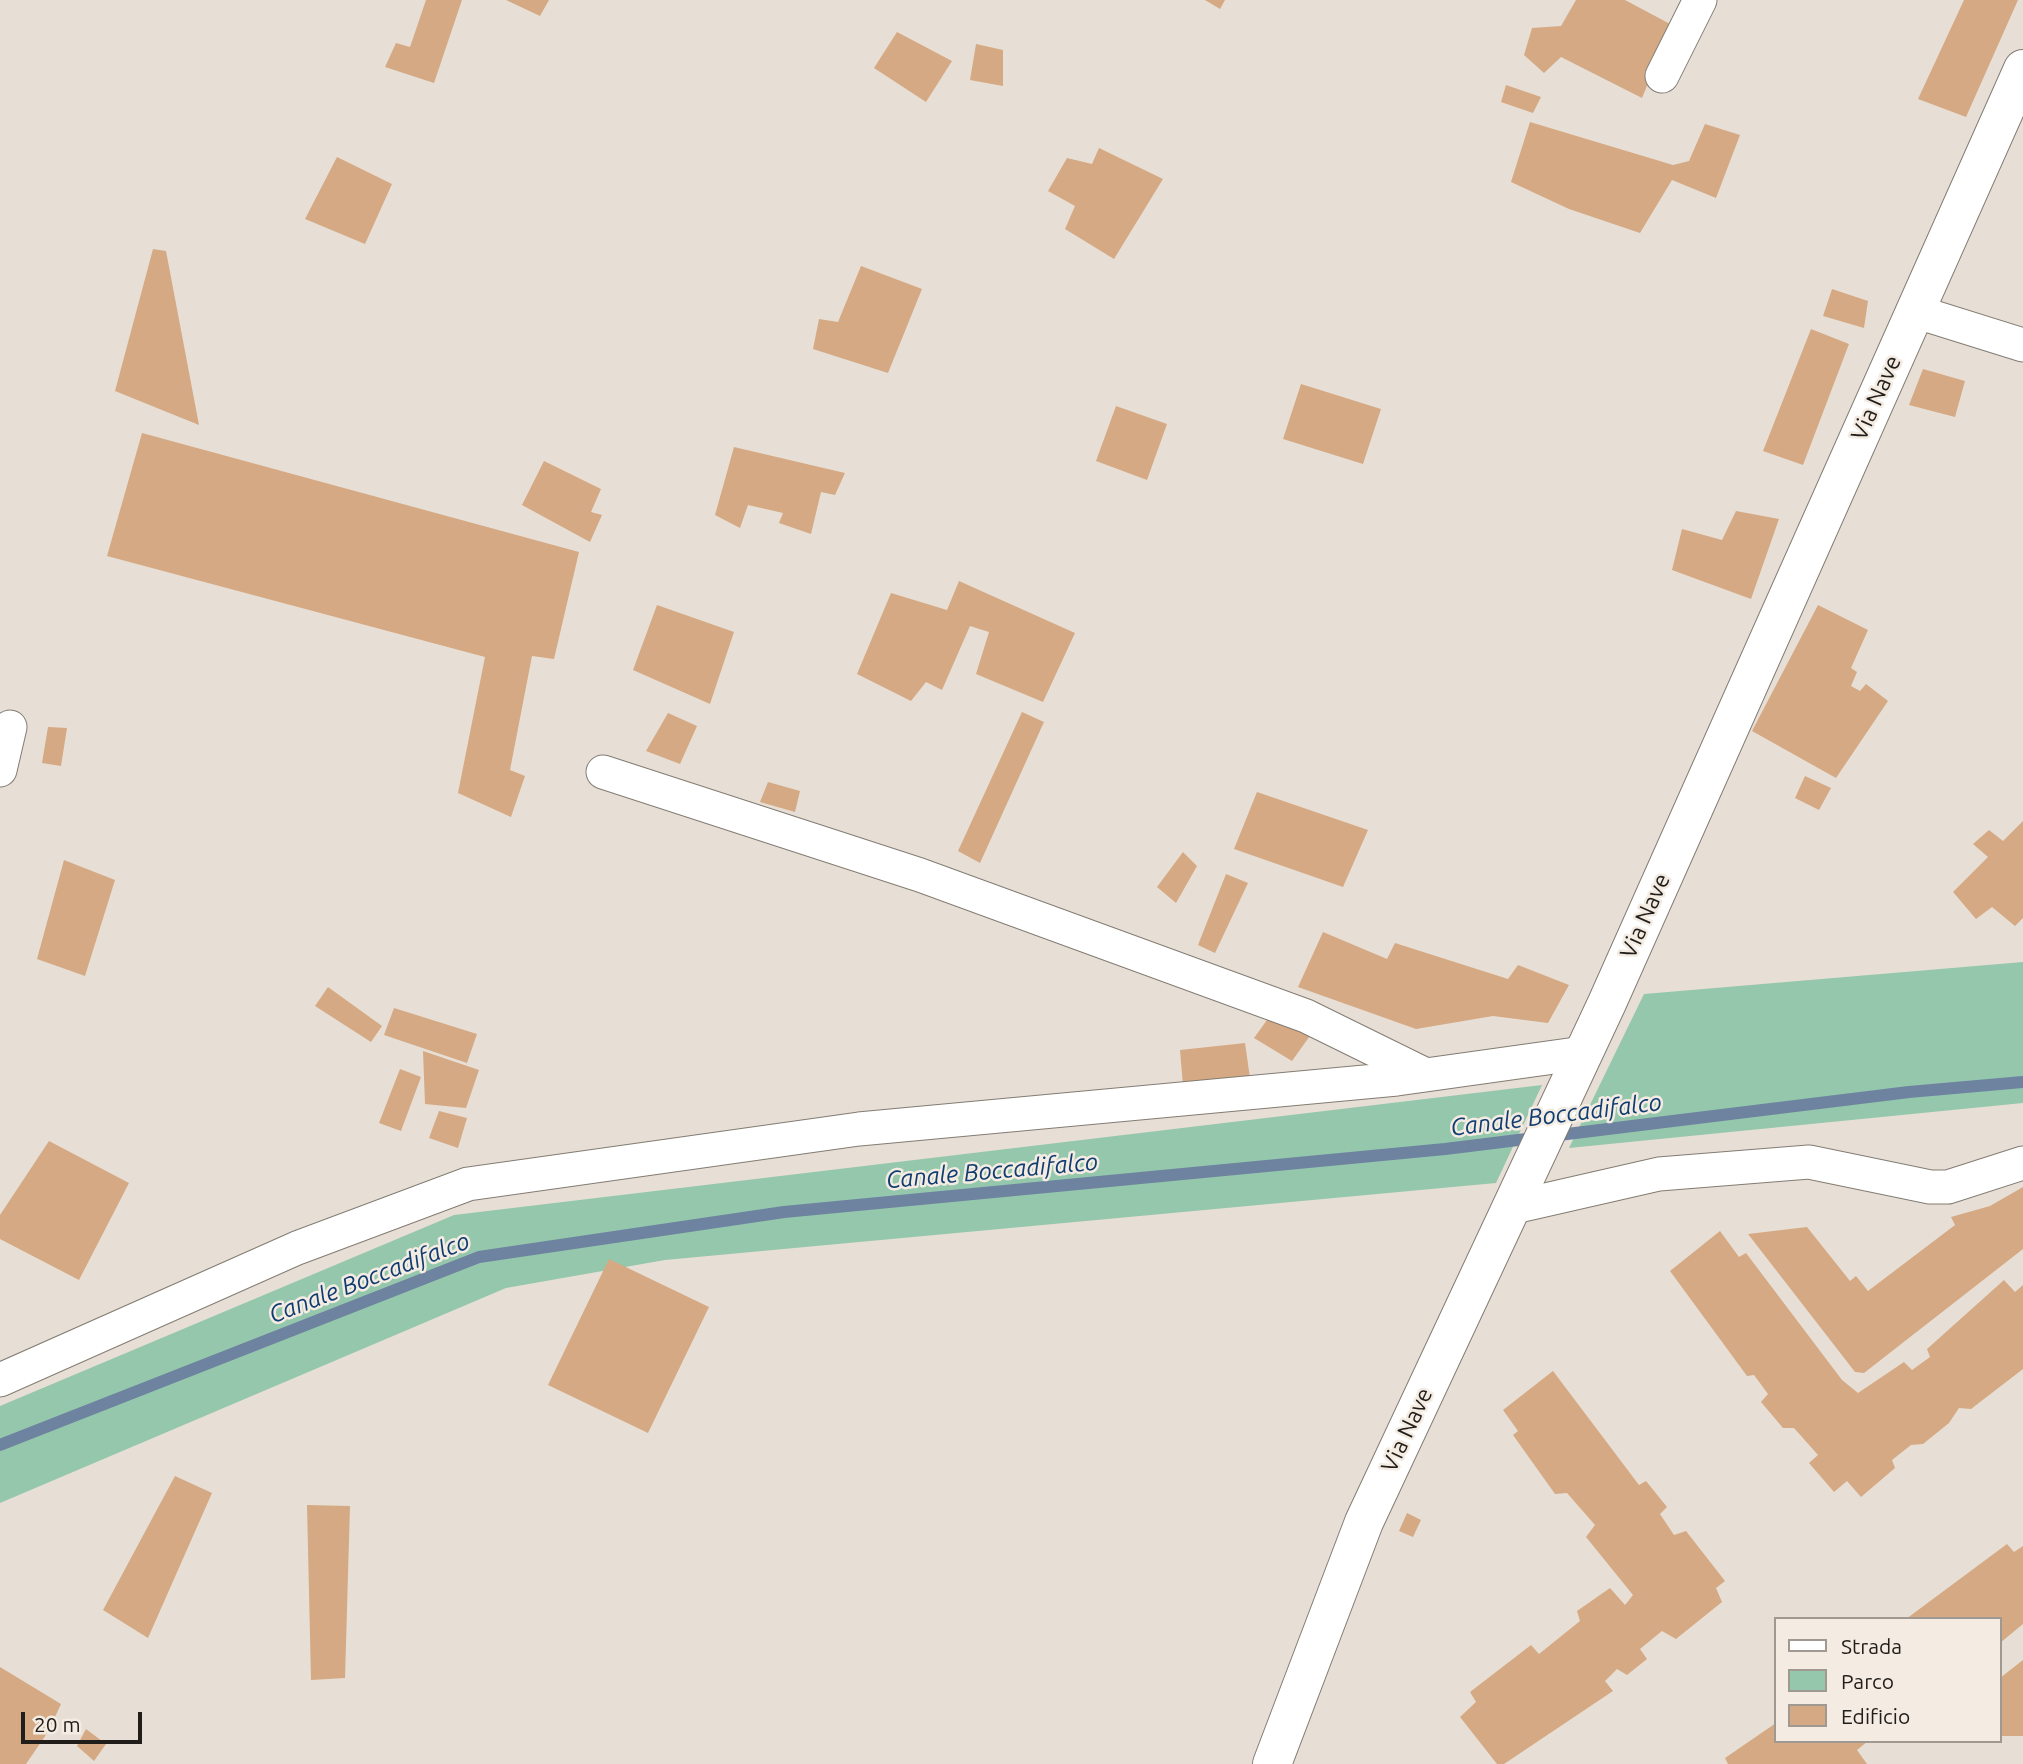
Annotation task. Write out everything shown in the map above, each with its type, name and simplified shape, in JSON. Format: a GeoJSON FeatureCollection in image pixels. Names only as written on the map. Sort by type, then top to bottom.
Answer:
{"type":"FeatureCollection","features":[{"type":"Feature","properties":{"kind":"street"},"geometry":{"type":"LineString","coordinates":[[1662,76],[1700,0]]}},
{"type":"Feature","properties":{"kind":"street","name":"Via Nave"},"geometry":{"type":"LineString","coordinates":[[1272,1764],[1364,1522],[1562,1100],[2023,69]]}},
{"type":"Feature","properties":{"kind":"street"},"geometry":{"type":"LineString","coordinates":[[1914,311],[2023,345]]}},
{"type":"Feature","properties":{"kind":"street"},"geometry":{"type":"LineString","coordinates":[[0,770],[10,727]]}},
{"type":"Feature","properties":{"kind":"street"},"geometry":{"type":"LineString","coordinates":[[603,772],[920,875],[1293,1011],[1426,1075]]}},
{"type":"Feature","properties":{"kind":"street"},"geometry":{"type":"LineString","coordinates":[[0,1381],[297,1248],[468,1184],[859,1129],[1426,1075],[1583,1053]]}},
{"type":"Feature","properties":{"kind":"street"},"geometry":{"type":"LineString","coordinates":[[1516,1197],[1659,1174],[1809,1162],[1930,1187],[1948,1187],[2023,1163]]}},
{"type":"Feature","properties":{"kind":"green space"},"geometry":{"type":"Polygon","coordinates":[[[2023,962],[2023,1103],[1569,1148],[1644,994],[2023,962]]]}},
{"type":"Feature","properties":{"kind":"green space"},"geometry":{"type":"Polygon","coordinates":[[[1542,1085],[1496,1183],[665,1260],[506,1288],[0,1503],[0,1406],[454,1215],[1542,1085]]]}},
{"type":"Feature","properties":{"kind":"building"},"geometry":{"type":"Polygon","coordinates":[[[426,0],[462,0],[434,83],[385,67],[396,43],[410,47],[426,0]]]}},
{"type":"Feature","properties":{"kind":"building"},"geometry":{"type":"Polygon","coordinates":[[[506,0],[549,0],[540,16],[506,0]]]}},
{"type":"Feature","properties":{"kind":"building"},"geometry":{"type":"Polygon","coordinates":[[[1205,0],[1225,0],[1220,9],[1205,0]]]}},
{"type":"Feature","properties":{"kind":"building"},"geometry":{"type":"Polygon","coordinates":[[[1576,0],[1625,0],[1672,25],[1642,98],[1561,57],[1544,73],[1524,55],[1532,28],[1561,26],[1576,0]]]}},
{"type":"Feature","properties":{"kind":"building"},"geometry":{"type":"Polygon","coordinates":[[[1964,0],[2018,0],[1966,117],[1918,99],[1964,0]]]}},
{"type":"Feature","properties":{"kind":"building"},"geometry":{"type":"Polygon","coordinates":[[[897,32],[952,61],[926,102],[874,68],[897,32]]]}},
{"type":"Feature","properties":{"kind":"building"},"geometry":{"type":"Polygon","coordinates":[[[976,44],[1003,50],[1003,86],[970,80],[976,44]]]}},
{"type":"Feature","properties":{"kind":"building"},"geometry":{"type":"Polygon","coordinates":[[[1506,85],[1541,97],[1533,113],[1501,102],[1506,85]]]}},
{"type":"Feature","properties":{"kind":"building"},"geometry":{"type":"Polygon","coordinates":[[[1530,122],[1673,165],[1689,161],[1705,124],[1740,135],[1716,198],[1672,180],[1640,233],[1569,209],[1511,182],[1530,122]]]}},
{"type":"Feature","properties":{"kind":"building"},"geometry":{"type":"Polygon","coordinates":[[[1099,148],[1163,179],[1114,259],[1065,229],[1075,206],[1048,191],[1067,158],[1092,164],[1099,148]]]}},
{"type":"Feature","properties":{"kind":"building"},"geometry":{"type":"Polygon","coordinates":[[[337,157],[392,184],[365,244],[305,219],[337,157]]]}},
{"type":"Feature","properties":{"kind":"building"},"geometry":{"type":"Polygon","coordinates":[[[153,249],[166,251],[199,425],[115,391],[153,249]]]}},
{"type":"Feature","properties":{"kind":"building"},"geometry":{"type":"Polygon","coordinates":[[[861,266],[922,289],[888,373],[813,349],[819,319],[838,322],[861,266]]]}},
{"type":"Feature","properties":{"kind":"building"},"geometry":{"type":"Polygon","coordinates":[[[1832,289],[1868,301],[1864,328],[1823,316],[1832,289]]]}},
{"type":"Feature","properties":{"kind":"building"},"geometry":{"type":"Polygon","coordinates":[[[1811,329],[1849,344],[1803,465],[1763,451],[1811,329]]]}},
{"type":"Feature","properties":{"kind":"building"},"geometry":{"type":"Polygon","coordinates":[[[1923,369],[1965,381],[1955,417],[1909,405],[1923,369]]]}},
{"type":"Feature","properties":{"kind":"building"},"geometry":{"type":"Polygon","coordinates":[[[1301,384],[1381,409],[1363,464],[1283,439],[1301,384]]]}},
{"type":"Feature","properties":{"kind":"building"},"geometry":{"type":"Polygon","coordinates":[[[1116,406],[1167,424],[1147,480],[1096,461],[1116,406]]]}},
{"type":"Feature","properties":{"kind":"building"},"geometry":{"type":"Polygon","coordinates":[[[142,433],[579,552],[554,659],[532,656],[510,770],[525,776],[511,817],[458,793],[485,657],[107,556],[142,433]]]}},
{"type":"Feature","properties":{"kind":"building"},"geometry":{"type":"Polygon","coordinates":[[[734,447],[845,473],[835,495],[821,492],[811,534],[779,523],[783,513],[748,505],[740,528],[715,515],[734,447]]]}},
{"type":"Feature","properties":{"kind":"building"},"geometry":{"type":"Polygon","coordinates":[[[544,461],[601,489],[591,512],[602,515],[590,542],[522,505],[544,461]]]}},
{"type":"Feature","properties":{"kind":"building"},"geometry":{"type":"Polygon","coordinates":[[[1736,511],[1779,519],[1751,599],[1672,570],[1682,529],[1722,540],[1736,511]]]}},
{"type":"Feature","properties":{"kind":"building"},"geometry":{"type":"Polygon","coordinates":[[[959,581],[1075,633],[1043,702],[976,674],[989,632],[970,626],[942,690],[926,682],[911,701],[857,674],[891,593],[947,610],[959,581]]]}},
{"type":"Feature","properties":{"kind":"building"},"geometry":{"type":"Polygon","coordinates":[[[657,605],[734,632],[710,704],[633,670],[657,605]]]}},
{"type":"Feature","properties":{"kind":"building"},"geometry":{"type":"Polygon","coordinates":[[[1818,605],[1868,630],[1851,668],[1857,672],[1851,686],[1860,691],[1866,684],[1888,701],[1836,778],[1752,731],[1818,605]]]}},
{"type":"Feature","properties":{"kind":"building"},"geometry":{"type":"Polygon","coordinates":[[[1022,712],[1044,722],[980,863],[958,851],[1022,712]]]}},
{"type":"Feature","properties":{"kind":"building"},"geometry":{"type":"Polygon","coordinates":[[[668,713],[697,726],[680,764],[646,751],[668,713]]]}},
{"type":"Feature","properties":{"kind":"building"},"geometry":{"type":"Polygon","coordinates":[[[48,727],[67,728],[61,766],[42,763],[48,727]]]}},
{"type":"Feature","properties":{"kind":"building"},"geometry":{"type":"Polygon","coordinates":[[[1805,776],[1831,788],[1819,810],[1795,798],[1805,776]]]}},
{"type":"Feature","properties":{"kind":"building"},"geometry":{"type":"Polygon","coordinates":[[[768,782],[800,791],[795,812],[760,802],[768,782]]]}},
{"type":"Feature","properties":{"kind":"building"},"geometry":{"type":"Polygon","coordinates":[[[1257,792],[1368,830],[1343,887],[1234,849],[1257,792]]]}},
{"type":"Feature","properties":{"kind":"building"},"geometry":{"type":"Polygon","coordinates":[[[2023,821],[2023,918],[2015,926],[1992,907],[1976,919],[1953,892],[1988,857],[1973,844],[1989,830],[2003,841],[2023,821]]]}},
{"type":"Feature","properties":{"kind":"building"},"geometry":{"type":"Polygon","coordinates":[[[1183,852],[1197,866],[1176,903],[1157,887],[1183,852]]]}},
{"type":"Feature","properties":{"kind":"building"},"geometry":{"type":"Polygon","coordinates":[[[64,860],[115,880],[85,976],[37,959],[64,860]]]}},
{"type":"Feature","properties":{"kind":"building"},"geometry":{"type":"Polygon","coordinates":[[[1226,874],[1248,883],[1215,953],[1198,945],[1226,874]]]}},
{"type":"Feature","properties":{"kind":"building"},"geometry":{"type":"Polygon","coordinates":[[[1323,932],[1387,959],[1395,943],[1508,979],[1518,965],[1569,985],[1548,1023],[1493,1016],[1416,1029],[1298,987],[1323,932]]]}},
{"type":"Feature","properties":{"kind":"building"},"geometry":{"type":"Polygon","coordinates":[[[328,987],[382,1026],[371,1042],[315,1006],[328,987]]]}},
{"type":"Feature","properties":{"kind":"building"},"geometry":{"type":"Polygon","coordinates":[[[394,1008],[477,1034],[467,1063],[384,1035],[394,1008]]]}},
{"type":"Feature","properties":{"kind":"building"},"geometry":{"type":"Polygon","coordinates":[[[1272,1013],[1312,1033],[1292,1061],[1254,1038],[1272,1013]]]}},
{"type":"Feature","properties":{"kind":"building"},"geometry":{"type":"Polygon","coordinates":[[[1245,1043],[1250,1078],[1183,1086],[1180,1050],[1245,1043]]]}},
{"type":"Feature","properties":{"kind":"building"},"geometry":{"type":"Polygon","coordinates":[[[423,1051],[479,1070],[466,1108],[425,1104],[423,1051]]]}},
{"type":"Feature","properties":{"kind":"building"},"geometry":{"type":"Polygon","coordinates":[[[400,1069],[421,1077],[401,1131],[379,1123],[400,1069]]]}},
{"type":"Feature","properties":{"kind":"building"},"geometry":{"type":"Polygon","coordinates":[[[439,1111],[467,1118],[458,1148],[429,1138],[439,1111]]]}},
{"type":"Feature","properties":{"kind":"building"},"geometry":{"type":"Polygon","coordinates":[[[49,1141],[129,1183],[79,1280],[0,1239],[0,1215],[49,1141]]]}},
{"type":"Feature","properties":{"kind":"building"},"geometry":{"type":"Polygon","coordinates":[[[2023,1187],[2023,1249],[1864,1373],[1855,1372],[1748,1234],[1807,1227],[1850,1281],[1856,1276],[1868,1291],[1955,1225],[1951,1217],[1990,1206],[2023,1187]]]}},
{"type":"Feature","properties":{"kind":"building"},"geometry":{"type":"Polygon","coordinates":[[[1720,1231],[1739,1257],[1746,1253],[1842,1380],[1858,1393],[1904,1362],[1912,1370],[1930,1357],[1927,1349],[2004,1280],[2015,1292],[2023,1285],[2023,1369],[1971,1409],[1959,1408],[1949,1423],[1923,1444],[1911,1445],[1892,1460],[1895,1468],[1861,1497],[1847,1481],[1834,1492],[1809,1463],[1818,1455],[1794,1428],[1783,1428],[1761,1402],[1768,1394],[1754,1375],[1747,1376],[1670,1271],[1720,1231]]]}},
{"type":"Feature","properties":{"kind":"building"},"geometry":{"type":"Polygon","coordinates":[[[609,1259],[709,1307],[648,1433],[548,1385],[609,1259]]]}},
{"type":"Feature","properties":{"kind":"building"},"geometry":{"type":"Polygon","coordinates":[[[1553,1371],[1639,1485],[1646,1481],[1667,1507],[1660,1514],[1674,1535],[1686,1531],[1725,1581],[1716,1588],[1722,1602],[1676,1639],[1662,1631],[1640,1649],[1647,1659],[1627,1675],[1617,1669],[1605,1681],[1613,1691],[1504,1764],[1497,1764],[1460,1717],[1476,1702],[1470,1692],[1531,1645],[1539,1654],[1580,1621],[1577,1611],[1610,1588],[1625,1605],[1633,1595],[1586,1537],[1595,1525],[1567,1493],[1555,1494],[1513,1435],[1518,1431],[1503,1410],[1553,1371]]]}},
{"type":"Feature","properties":{"kind":"building"},"geometry":{"type":"Polygon","coordinates":[[[175,1476],[212,1493],[148,1638],[103,1610],[175,1476]]]}},
{"type":"Feature","properties":{"kind":"building"},"geometry":{"type":"Polygon","coordinates":[[[307,1505],[350,1506],[345,1678],[311,1680],[307,1505]]]}},
{"type":"Feature","properties":{"kind":"building"},"geometry":{"type":"Polygon","coordinates":[[[1407,1513],[1421,1520],[1413,1537],[1399,1531],[1407,1513]]]}},
{"type":"Feature","properties":{"kind":"building"},"geometry":{"type":"Polygon","coordinates":[[[2007,1544],[2014,1552],[2023,1546],[2023,1624],[2002,1641],[2002,1617],[1909,1617],[2007,1544]]]}},
{"type":"Feature","properties":{"kind":"building"},"geometry":{"type":"Polygon","coordinates":[[[2023,1660],[2023,1736],[2002,1736],[2002,1676],[2023,1660]]]}},
{"type":"Feature","properties":{"kind":"building"},"geometry":{"type":"Polygon","coordinates":[[[0,1667],[61,1704],[48,1732],[26,1764],[0,1764],[0,1667]]]}},
{"type":"Feature","properties":{"kind":"building"},"geometry":{"type":"Polygon","coordinates":[[[1774,1724],[1774,1743],[1866,1743],[1857,1750],[1867,1764],[1728,1764],[1725,1758],[1774,1724]]]}},
{"type":"Feature","properties":{"kind":"building"},"geometry":{"type":"Polygon","coordinates":[[[86,1729],[106,1744],[94,1761],[77,1746],[86,1729]]]}},
{"type":"Feature","properties":{"kind":"waterway","name":"Canale Boccadifalco"},"geometry":{"type":"LineString","coordinates":[[0,1445],[479,1257],[784,1212],[1445,1149],[1909,1092],[2023,1082]]}}]}
